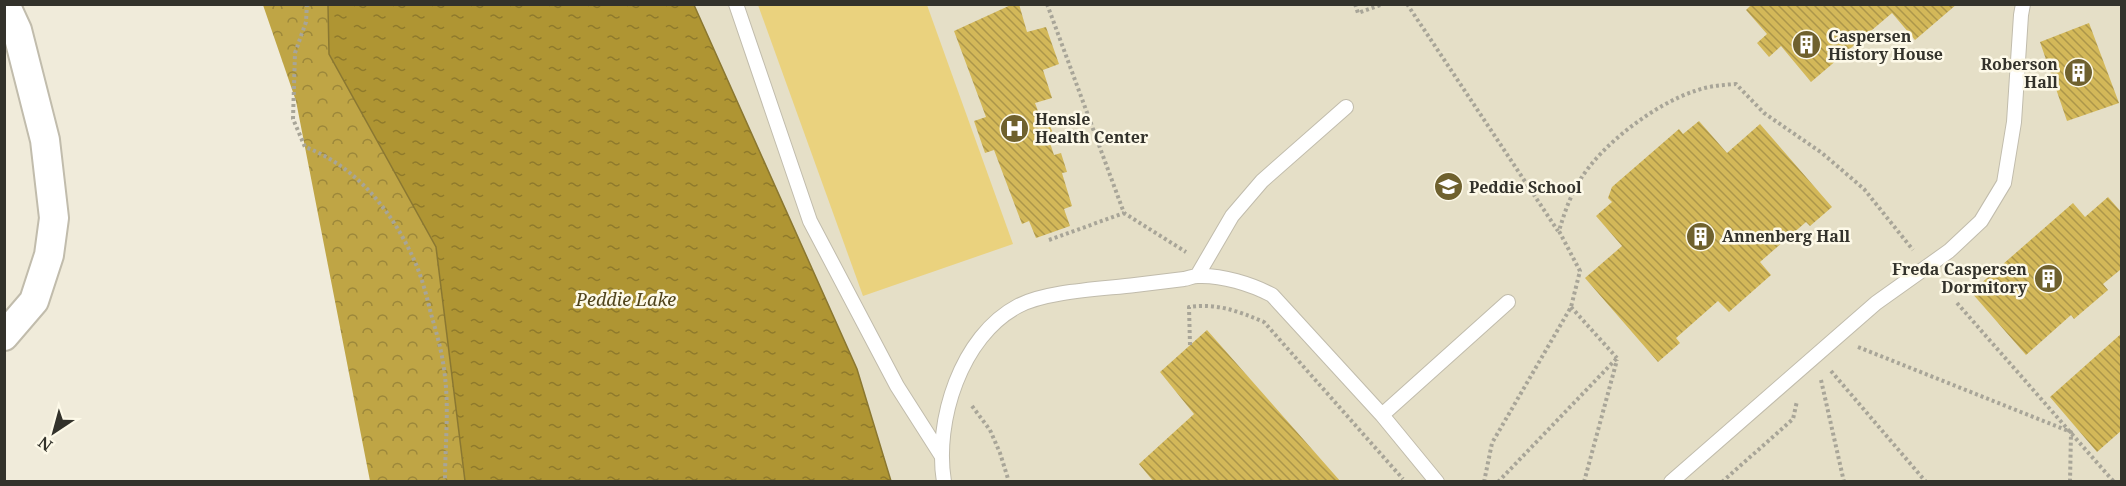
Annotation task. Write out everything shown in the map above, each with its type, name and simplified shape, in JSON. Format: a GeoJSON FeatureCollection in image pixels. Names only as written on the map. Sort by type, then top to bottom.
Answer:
{"type":"FeatureCollection","features":[{"type":"Feature","properties":{"kind":"street"},"geometry":{"type":"LineString","coordinates":[[4,336],[34,301],[49,255],[54,218],[45,140],[18,30],[5,4]]}},
{"type":"Feature","properties":{"kind":"lane"},"geometry":{"type":"LineString","coordinates":[[736,4],[810,221],[897,386],[942,457]]}},
{"type":"Feature","properties":{"kind":"lane"},"geometry":{"type":"LineString","coordinates":[[1671,482],[1876,303],[1949,251],[1981,221],[2004,183],[2014,122],[2020,15],[2023,4]]}},
{"type":"Feature","properties":{"kind":"lane"},"geometry":{"type":"LineString","coordinates":[[1197,276],[1232,216],[1262,180],[1346,107]]}},
{"type":"Feature","properties":{"kind":"lane"},"geometry":{"type":"LineString","coordinates":[[944,482],[942,440],[948,405],[958,375],[992,326],[1018,306],[1048,296],[1197,276],[1231,281],[1258,288],[1272,295],[1382,415],[1437,482]]}},
{"type":"Feature","properties":{"kind":"lane"},"geometry":{"type":"LineString","coordinates":[[1382,415],[1508,302]]}},
{"type":"Feature","properties":{"kind":"path"},"geometry":{"type":"LineString","coordinates":[[307,4],[306,22],[295,53],[293,119],[305,147],[324,154],[348,169],[364,184],[397,228],[416,263],[437,334],[445,377],[445,482]]}},
{"type":"Feature","properties":{"kind":"path"},"geometry":{"type":"LineString","coordinates":[[1047,4],[1124,213],[1186,252]]}},
{"type":"Feature","properties":{"kind":"path"},"geometry":{"type":"LineString","coordinates":[[1355,4],[1358,13],[1383,4]]}},
{"type":"Feature","properties":{"kind":"path"},"geometry":{"type":"LineString","coordinates":[[1407,4],[1559,231],[1580,271],[1571,307],[1492,443],[1484,482]]}},
{"type":"Feature","properties":{"kind":"path"},"geometry":{"type":"LineString","coordinates":[[1559,231],[1567,204],[1580,179],[1615,139],[1675,99],[1695,91],[1736,84],[1764,113],[1822,153],[1863,189],[1912,250]]}},
{"type":"Feature","properties":{"kind":"path"},"geometry":{"type":"LineString","coordinates":[[1049,240],[1124,213]]}},
{"type":"Feature","properties":{"kind":"path"},"geometry":{"type":"LineString","coordinates":[[1958,303],[2114,482]]}},
{"type":"Feature","properties":{"kind":"path"},"geometry":{"type":"LineString","coordinates":[[1190,345],[1190,307],[1207,305],[1235,310],[1263,322],[1405,482]]}},
{"type":"Feature","properties":{"kind":"path"},"geometry":{"type":"LineString","coordinates":[[1571,307],[1617,358]]}},
{"type":"Feature","properties":{"kind":"path"},"geometry":{"type":"LineString","coordinates":[[1854,345],[2071,432]]}},
{"type":"Feature","properties":{"kind":"path"},"geometry":{"type":"LineString","coordinates":[[1815,357],[1829,368],[1926,482]]}},
{"type":"Feature","properties":{"kind":"path"},"geometry":{"type":"LineString","coordinates":[[1498,482],[1617,358]]}},
{"type":"Feature","properties":{"kind":"path"},"geometry":{"type":"LineString","coordinates":[[1584,482],[1617,358]]}},
{"type":"Feature","properties":{"kind":"path"},"geometry":{"type":"LineString","coordinates":[[1813,381],[1820,375],[1844,482]]}},
{"type":"Feature","properties":{"kind":"path"},"geometry":{"type":"LineString","coordinates":[[955,384],[990,430],[1009,482]]}},
{"type":"Feature","properties":{"kind":"path"},"geometry":{"type":"LineString","coordinates":[[1722,482],[1793,419],[1799,393]]}},
{"type":"Feature","properties":{"kind":"path"},"geometry":{"type":"LineString","coordinates":[[2070,482],[2071,432]]}},
{"type":"Feature","properties":{"kind":"shaded area","name":"Peddie School"},"geometry":{"type":"Polygon","coordinates":[[[694,5],[2121,5],[2121,481],[891,481],[857,369],[694,5]]]}},
{"type":"Feature","properties":{"kind":"shaded area"},"geometry":{"type":"Polygon","coordinates":[[[758,5],[927,5],[1013,244],[863,296],[758,5]]]}},
{"type":"Feature","properties":{"kind":"green space"},"geometry":{"type":"Polygon","coordinates":[[[263,5],[328,5],[329,54],[436,247],[465,481],[370,481],[296,101],[263,5]]]}},
{"type":"Feature","properties":{"kind":"water","name":"Peddie Lake"},"geometry":{"type":"Polygon","coordinates":[[[328,5],[694,5],[857,369],[891,481],[465,481],[436,247],[329,54],[328,5]]]}},
{"type":"Feature","properties":{"kind":"building","name":"Hensle Health Center"},"geometry":{"type":"Polygon","coordinates":[[[1013,4],[1019,4],[1027,32],[1046,27],[1059,64],[1043,70],[1052,98],[1035,103],[1041,119],[1047,118],[1054,136],[1048,137],[1054,155],[1061,153],[1067,172],[1062,173],[1072,206],[1064,209],[1070,226],[1036,238],[1029,221],[1022,224],[994,150],[985,153],[974,121],[986,117],[954,31],[1013,4]]]}},
{"type":"Feature","properties":{"kind":"building","name":"Caspersen History House"},"geometry":{"type":"Polygon","coordinates":[[[1752,4],[1957,4],[1915,40],[1892,13],[1811,82],[1781,46],[1769,57],[1757,43],[1767,34],[1746,10],[1752,4]]]}},
{"type":"Feature","properties":{"kind":"building","name":"Roberson Hall"},"geometry":{"type":"Polygon","coordinates":[[[2089,23],[2119,103],[2067,121],[2040,42],[2089,23]]]}},
{"type":"Feature","properties":{"kind":"building","name":"Annenberg Hall"},"geometry":{"type":"Polygon","coordinates":[[[1699,121],[1727,153],[1760,124],[1832,207],[1810,226],[1806,222],[1760,262],[1771,275],[1729,312],[1718,301],[1676,338],[1680,343],[1658,362],[1585,278],[1622,246],[1596,216],[1612,202],[1608,198],[1612,187],[1679,129],[1683,134],[1699,121]]]}},
{"type":"Feature","properties":{"kind":"building","name":"Freda Caspersen Dormitory"},"geometry":{"type":"Polygon","coordinates":[[[2108,197],[2122,213],[2122,272],[2120,270],[2103,284],[2108,290],[2074,319],[2071,315],[2026,355],[1971,292],[2073,203],[2085,217],[2108,197]]]}},
{"type":"Feature","properties":{"kind":"building"},"geometry":{"type":"Polygon","coordinates":[[[1207,330],[1341,482],[1154,482],[1139,464],[1194,414],[1160,372],[1207,330]]]}},
{"type":"Feature","properties":{"kind":"building"},"geometry":{"type":"Polygon","coordinates":[[[2122,333],[2122,430],[2097,452],[2050,397],[2122,333]]]}},
{"type":"Feature","properties":{"kind":"place","name":"Caspersen History House"},"geometry":{"type":"Point","coordinates":[1807,45]}},
{"type":"Feature","properties":{"kind":"place","name":"Roberson Hall"},"geometry":{"type":"Point","coordinates":[2079,73]}},
{"type":"Feature","properties":{"kind":"place","name":"Hensle Health Center"},"geometry":{"type":"Point","coordinates":[1014,128]}},
{"type":"Feature","properties":{"kind":"place","name":"Peddie School"},"geometry":{"type":"Point","coordinates":[1448,187]}},
{"type":"Feature","properties":{"kind":"place","name":"Annenberg Hall"},"geometry":{"type":"Point","coordinates":[1701,236]}},
{"type":"Feature","properties":{"kind":"place","name":"Freda Caspersen Dormitory"},"geometry":{"type":"Point","coordinates":[2048,278]}}]}
